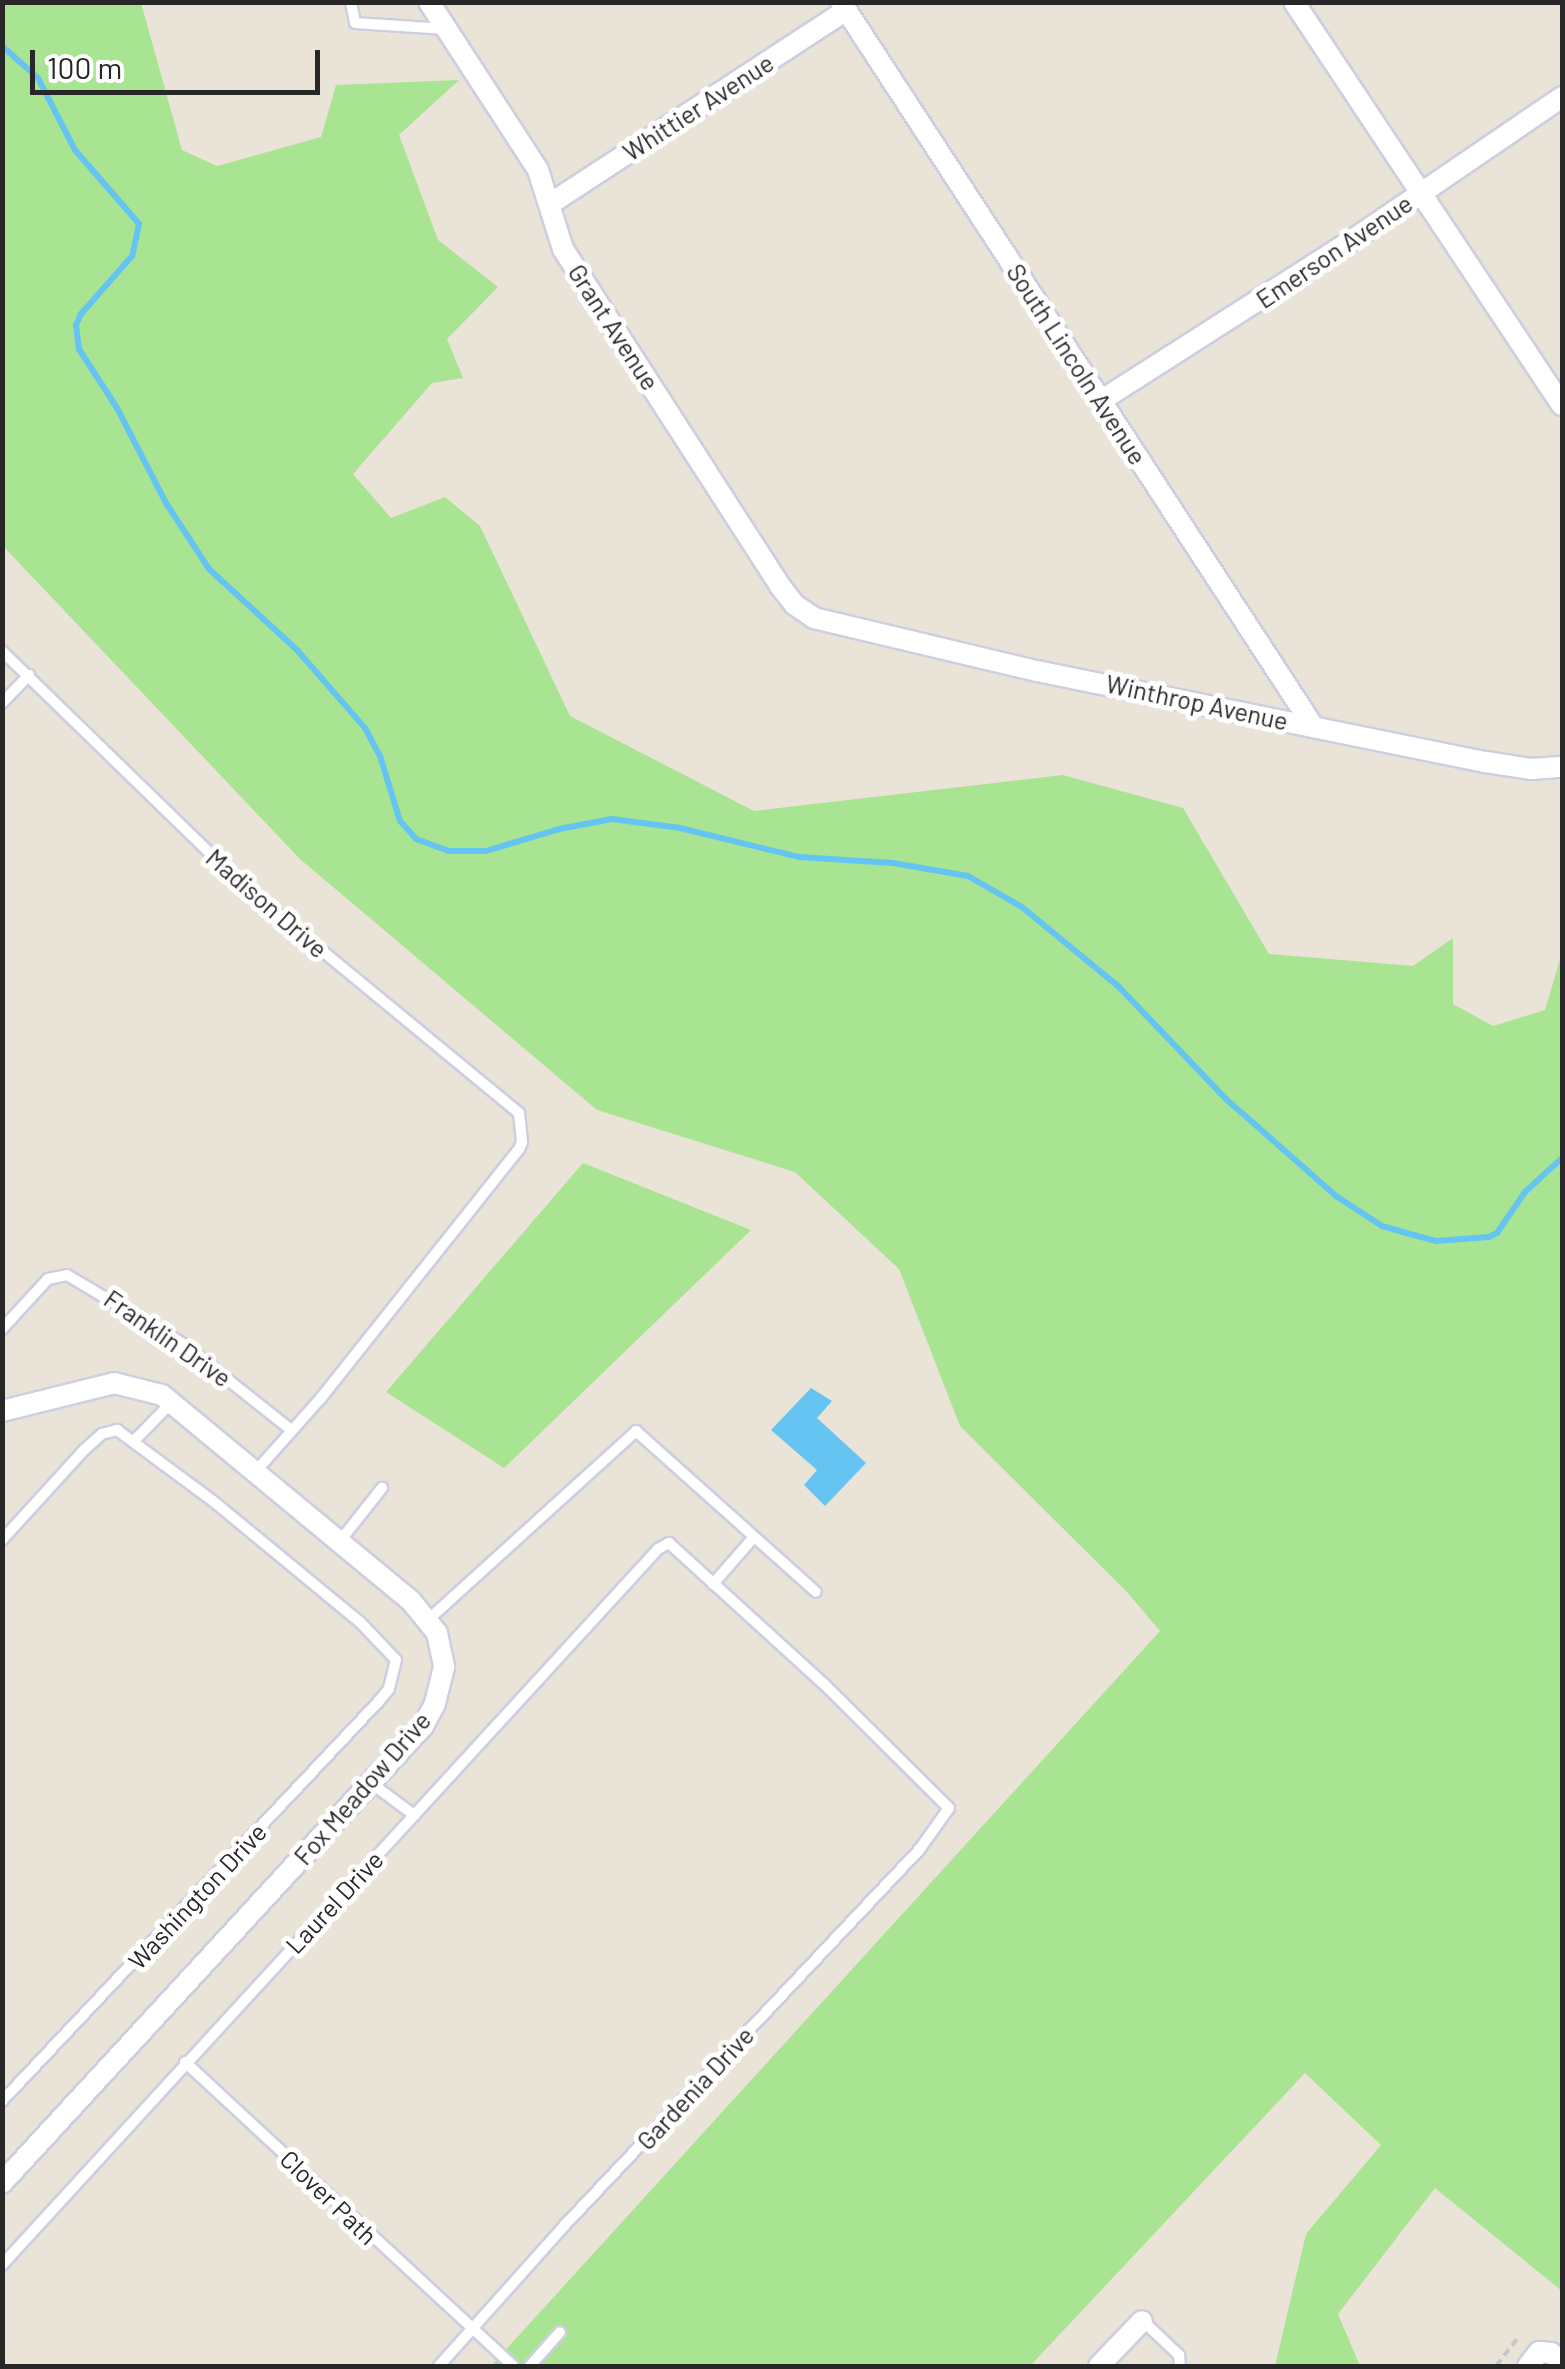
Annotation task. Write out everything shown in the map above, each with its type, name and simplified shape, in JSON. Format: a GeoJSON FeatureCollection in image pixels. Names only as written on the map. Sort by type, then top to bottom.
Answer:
{"type":"FeatureCollection","features":[{"type":"Feature","properties":{"kind":"street","name":"Grant Avenue"},"geometry":{"type":"LineString","coordinates":[[430,2],[538,170],[562,249],[780,586],[795,605],[833,626]]}},
{"type":"Feature","properties":{"kind":"street"},"geometry":{"type":"LineString","coordinates":[[1294,2],[1562,404]]}},
{"type":"Feature","properties":{"kind":"street","name":"Whittier Avenue"},"geometry":{"type":"LineString","coordinates":[[550,204],[843,6]]}},
{"type":"Feature","properties":{"kind":"street","name":"South Lincoln Avenue"},"geometry":{"type":"LineString","coordinates":[[843,6],[1313,726]]}},
{"type":"Feature","properties":{"kind":"street","name":"Emerson Avenue"},"geometry":{"type":"LineString","coordinates":[[1102,400],[1562,97]]}},
{"type":"Feature","properties":{"kind":"street","name":"Winthrop Avenue"},"geometry":{"type":"LineString","coordinates":[[833,626],[1509,766],[1562,767]]}},
{"type":"Feature","properties":{"kind":"street"},"geometry":{"type":"LineString","coordinates":[[2,1411],[114,1383],[141,1386],[172,1402],[429,1619]]}},
{"type":"Feature","properties":{"kind":"street","name":"Fox Meadow Drive"},"geometry":{"type":"LineString","coordinates":[[4,2180],[423,1726],[435,1704],[444,1667],[441,1645],[429,1619]]}},
{"type":"Feature","properties":{"kind":"street"},"geometry":{"type":"LineString","coordinates":[[1098,2366],[1142,2320]]}},
{"type":"Feature","properties":{"kind":"street"},"geometry":{"type":"LineString","coordinates":[[1528,2366],[1539,2352],[1551,2353],[1562,2362]]}},
{"type":"Feature","properties":{"kind":"lane"},"geometry":{"type":"LineString","coordinates":[[351,2],[355,23],[446,30]]}},
{"type":"Feature","properties":{"kind":"lane","name":"Madison Drive"},"geometry":{"type":"LineString","coordinates":[[2,651],[246,888],[519,1112],[522,1142],[518,1149],[291,1430]]}},
{"type":"Feature","properties":{"kind":"lane"},"geometry":{"type":"LineString","coordinates":[[2,703],[28,675]]}},
{"type":"Feature","properties":{"kind":"lane","name":"Franklin Drive"},"geometry":{"type":"LineString","coordinates":[[2,1329],[48,1279],[67,1275],[124,1305],[204,1359],[291,1430]]}},
{"type":"Feature","properties":{"kind":"lane"},"geometry":{"type":"LineString","coordinates":[[2,1540],[102,1434],[118,1430],[134,1441],[172,1402]]}},
{"type":"Feature","properties":{"kind":"lane"},"geometry":{"type":"LineString","coordinates":[[256,1471],[291,1430]]}},
{"type":"Feature","properties":{"kind":"lane"},"geometry":{"type":"LineString","coordinates":[[429,1619],[636,1431],[816,1592]]}},
{"type":"Feature","properties":{"kind":"lane","name":"Washington Drive"},"geometry":{"type":"LineString","coordinates":[[2,2101],[388,1689],[396,1660],[376,1637],[134,1441]]}},
{"type":"Feature","properties":{"kind":"lane"},"geometry":{"type":"LineString","coordinates":[[340,1542],[382,1488]]}},
{"type":"Feature","properties":{"kind":"lane"},"geometry":{"type":"LineString","coordinates":[[714,1584],[754,1536]]}},
{"type":"Feature","properties":{"kind":"lane","name":"Laurel Drive"},"geometry":{"type":"LineString","coordinates":[[2,2265],[658,1549],[669,1543],[714,1584]]}},
{"type":"Feature","properties":{"kind":"lane","name":"Gardenia Drive"},"geometry":{"type":"LineString","coordinates":[[439,2366],[565,2225],[919,1850],[948,1808],[714,1584]]}},
{"type":"Feature","properties":{"kind":"lane"},"geometry":{"type":"LineString","coordinates":[[371,1783],[414,1815]]}},
{"type":"Feature","properties":{"kind":"lane","name":"Clover Path"},"geometry":{"type":"LineString","coordinates":[[185,2062],[472,2332],[514,2366]]}},
{"type":"Feature","properties":{"kind":"lane"},"geometry":{"type":"LineString","coordinates":[[1142,2320],[1179,2355],[1180,2366]]}},
{"type":"Feature","properties":{"kind":"lane"},"geometry":{"type":"LineString","coordinates":[[530,2366],[560,2332]]}},
{"type":"Feature","properties":{"kind":"path"},"geometry":{"type":"LineString","coordinates":[[1496,2366],[1519,2337]]}},
{"type":"Feature","properties":{"kind":"green space"},"geometry":{"type":"Polygon","coordinates":[[[3,3],[141,3],[182,150],[217,166],[321,137],[336,85],[459,80],[399,135],[438,240],[498,287],[447,339],[463,378],[432,383],[353,474],[391,518],[445,497],[480,526],[570,716],[754,811],[1063,775],[1183,808],[1269,954],[1413,966],[1453,938],[1453,1004],[1493,1026],[1545,1010],[1562,953],[1562,2291],[1435,2188],[1338,2314],[1360,2366],[1275,2366],[1306,2234],[1381,2145],[1305,2073],[1030,2366],[491,2366],[1160,1631],[1127,1592],[960,1426],[899,1269],[795,1172],[597,1110],[300,859],[3,546],[3,3]]]}},
{"type":"Feature","properties":{"kind":"green space"},"geometry":{"type":"Polygon","coordinates":[[[583,1163],[751,1230],[504,1468],[386,1392],[583,1163]]]}},
{"type":"Feature","properties":{"kind":"water"},"geometry":{"type":"Polygon","coordinates":[[[811,1388],[832,1401],[817,1418],[866,1463],[825,1506],[804,1485],[817,1470],[771,1430],[811,1388]]]}},
{"type":"Feature","properties":{"kind":"waterway"},"geometry":{"type":"LineString","coordinates":[[2,46],[38,78],[75,150],[139,224],[132,256],[81,314],[76,325],[79,349],[117,408],[166,503],[209,569],[297,650],[365,728],[380,756],[400,821],[416,839],[449,851],[486,851],[559,829],[612,819],[680,828],[799,857],[893,863],[968,876],[1022,907],[1119,987],[1226,1099],[1336,1196],[1382,1226],[1399,1231],[1436,1241],[1489,1237],[1497,1233],[1525,1192],[1562,1158]]}}]}
